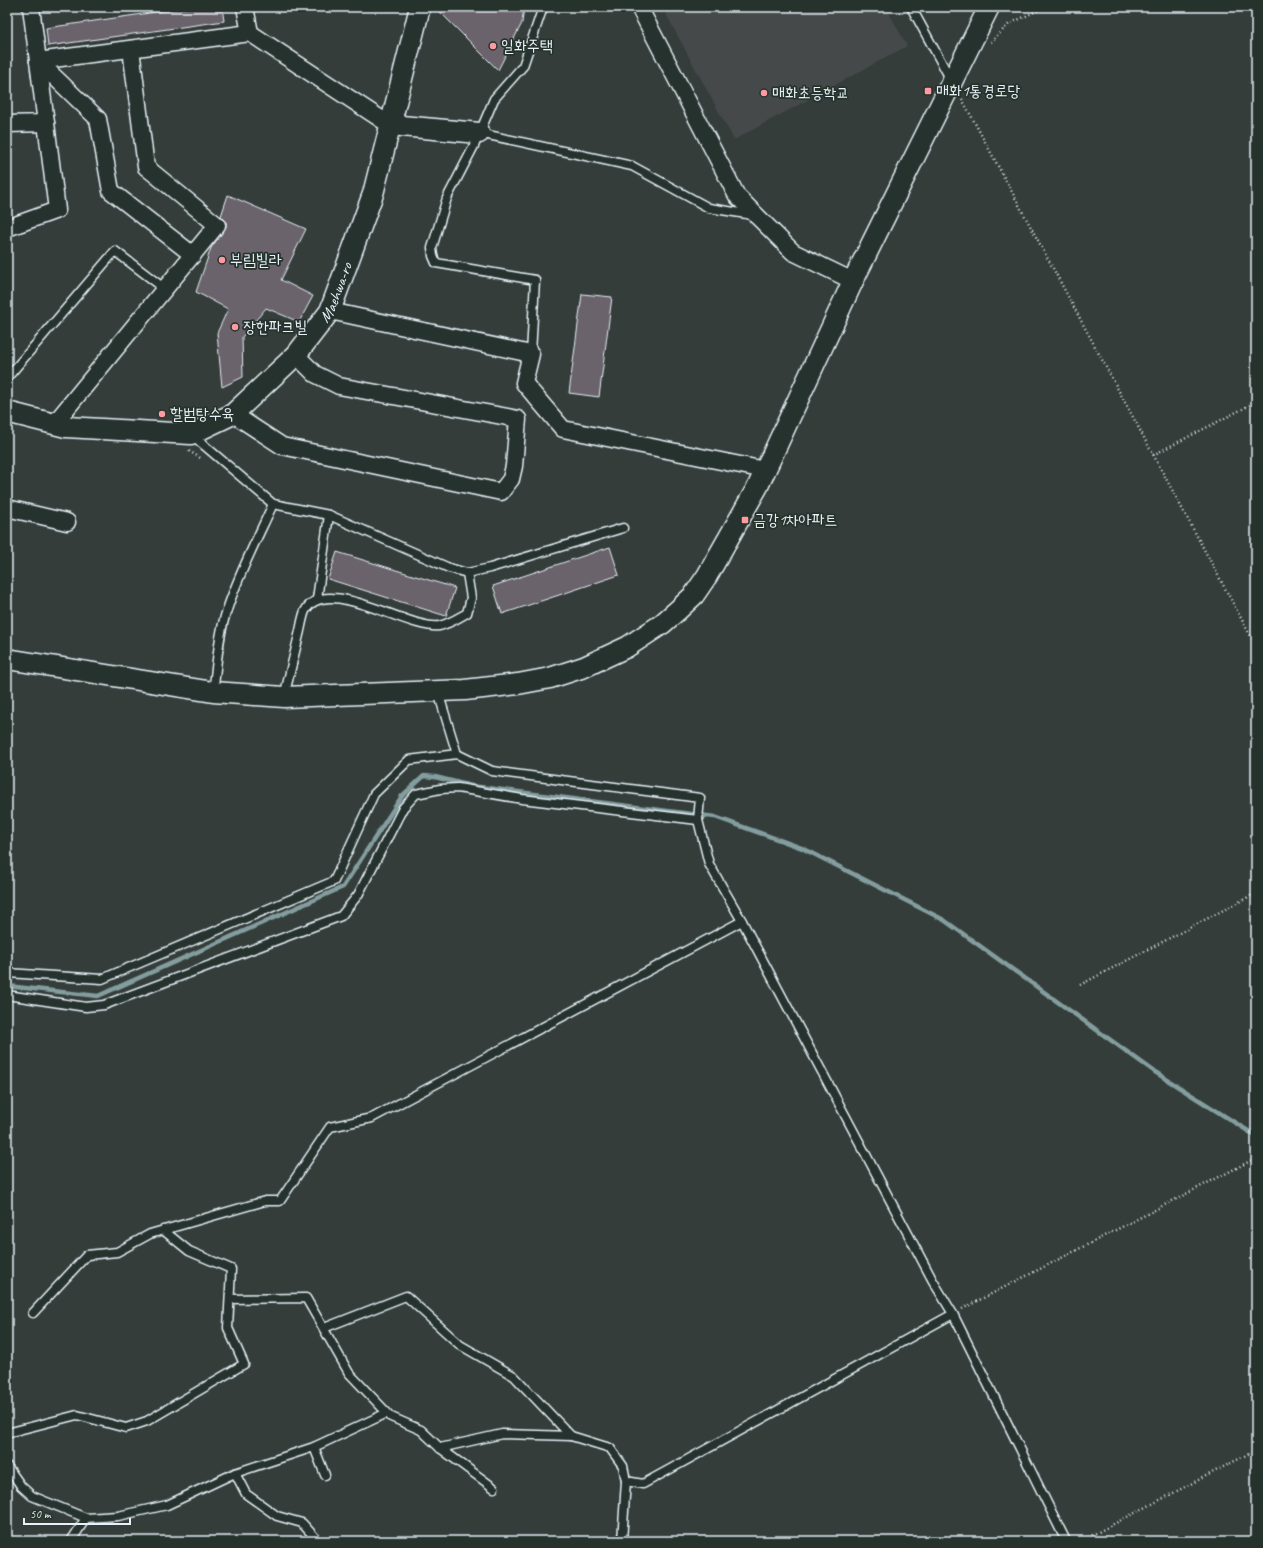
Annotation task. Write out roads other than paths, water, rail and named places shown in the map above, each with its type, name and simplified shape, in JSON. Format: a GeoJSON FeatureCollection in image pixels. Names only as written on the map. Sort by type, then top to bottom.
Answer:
{"type":"FeatureCollection","features":[{"type":"Feature","properties":{"kind":"street"},"geometry":{"type":"LineString","coordinates":[[7,228],[57,210],[31,7]]}},
{"type":"Feature","properties":{"kind":"street"},"geometry":{"type":"LineString","coordinates":[[245,7],[250,33]]}},
{"type":"Feature","properties":{"kind":"street","name":"Maehwa-ro"},"geometry":{"type":"LineString","coordinates":[[7,412],[66,427],[191,434],[233,414],[296,355],[330,311],[373,194],[420,7]]}},
{"type":"Feature","properties":{"kind":"street"},"geometry":{"type":"LineString","coordinates":[[639,7],[737,196],[793,252],[853,281]]}},
{"type":"Feature","properties":{"kind":"street"},"geometry":{"type":"LineString","coordinates":[[7,659],[213,692],[284,697],[465,690],[518,684],[550,678],[584,667],[627,647],[662,624],[694,595],[707,576],[758,486],[853,281],[990,7]]}},
{"type":"Feature","properties":{"kind":"street"},"geometry":{"type":"LineString","coordinates":[[38,61],[250,33],[390,125],[479,133]]}},
{"type":"Feature","properties":{"kind":"street"},"geometry":{"type":"LineString","coordinates":[[54,424],[217,225],[146,167],[131,49]]}},
{"type":"Feature","properties":{"kind":"street"},"geometry":{"type":"LineString","coordinates":[[38,61],[98,119],[112,192],[193,255]]}},
{"type":"Feature","properties":{"kind":"street"},"geometry":{"type":"LineString","coordinates":[[7,124],[46,123]]}},
{"type":"Feature","properties":{"kind":"street"},"geometry":{"type":"LineString","coordinates":[[330,311],[531,354],[524,382],[563,429],[766,470]]}},
{"type":"Feature","properties":{"kind":"street"},"geometry":{"type":"LineString","coordinates":[[233,414],[282,446],[501,492],[512,479],[518,419],[339,386],[315,374],[296,355]]}},
{"type":"Feature","properties":{"kind":"street"},"geometry":{"type":"LineString","coordinates":[[7,508],[67,522]]}},
{"type":"Feature","properties":{"kind":"lane"},"geometry":{"type":"LineString","coordinates":[[531,354],[535,280],[436,263],[432,248],[447,198],[494,99],[523,66],[543,7]]}},
{"type":"Feature","properties":{"kind":"lane"},"geometry":{"type":"LineString","coordinates":[[911,7],[952,82]]}},
{"type":"Feature","properties":{"kind":"lane"},"geometry":{"type":"LineString","coordinates":[[479,133],[632,166],[709,208],[756,215]]}},
{"type":"Feature","properties":{"kind":"lane"},"geometry":{"type":"LineString","coordinates":[[7,378],[115,250],[165,289]]}},
{"type":"Feature","properties":{"kind":"lane"},"geometry":{"type":"LineString","coordinates":[[191,434],[273,504],[329,515],[449,568],[467,573],[490,568],[623,528]]}},
{"type":"Feature","properties":{"kind":"lane"},"geometry":{"type":"LineString","coordinates":[[213,692],[218,652],[226,612],[242,571],[273,504]]}},
{"type":"Feature","properties":{"kind":"lane"},"geometry":{"type":"LineString","coordinates":[[284,697],[305,611],[317,599],[329,515]]}},
{"type":"Feature","properties":{"kind":"lane"},"geometry":{"type":"LineString","coordinates":[[317,599],[332,597],[438,626],[452,622],[467,613],[471,598],[467,573]]}},
{"type":"Feature","properties":{"kind":"lane"},"geometry":{"type":"LineString","coordinates":[[438,691],[457,754]]}},
{"type":"Feature","properties":{"kind":"lane"},"geometry":{"type":"LineString","coordinates":[[7,973],[102,979],[334,881],[374,794],[408,760],[457,754],[492,771],[700,798],[698,820],[709,864],[742,921],[953,1314],[1066,1541]]}},
{"type":"Feature","properties":{"kind":"lane"},"geometry":{"type":"LineString","coordinates":[[7,995],[86,1007],[104,1005],[341,916],[358,895],[403,808],[416,794],[440,789],[458,788],[522,798],[698,820]]}},
{"type":"Feature","properties":{"kind":"lane"},"geometry":{"type":"LineString","coordinates":[[33,1313],[88,1255],[117,1252],[150,1234],[265,1201],[280,1201],[330,1127],[372,1118],[742,921]]}},
{"type":"Feature","properties":{"kind":"lane"},"geometry":{"type":"LineString","coordinates":[[7,1433],[77,1415],[126,1428],[147,1421],[244,1364],[228,1328],[232,1269],[189,1251],[163,1230]]}},
{"type":"Feature","properties":{"kind":"lane"},"geometry":{"type":"LineString","coordinates":[[324,1328],[406,1296],[460,1345],[514,1376],[571,1436]]}},
{"type":"Feature","properties":{"kind":"lane"},"geometry":{"type":"LineString","coordinates":[[230,1299],[306,1298],[349,1372],[387,1413],[391,1417],[421,1430],[440,1448],[494,1488]]}},
{"type":"Feature","properties":{"kind":"lane"},"geometry":{"type":"LineString","coordinates":[[626,1481],[643,1484],[953,1314]]}},
{"type":"Feature","properties":{"kind":"lane"},"geometry":{"type":"LineString","coordinates":[[7,1466],[21,1486],[32,1496],[86,1518],[118,1516],[167,1505],[236,1473],[314,1447],[387,1413]]}},
{"type":"Feature","properties":{"kind":"lane"},"geometry":{"type":"LineString","coordinates":[[440,1448],[502,1434],[571,1436],[610,1448],[623,1466],[626,1481],[622,1541]]}},
{"type":"Feature","properties":{"kind":"lane"},"geometry":{"type":"LineString","coordinates":[[314,1447],[325,1475]]}},
{"type":"Feature","properties":{"kind":"lane"},"geometry":{"type":"LineString","coordinates":[[236,1473],[246,1494],[277,1516],[302,1523],[318,1541]]}},
{"type":"Feature","properties":{"kind":"lane"},"geometry":{"type":"LineString","coordinates":[[71,1541],[86,1518]]}},
{"type":"Feature","properties":{"kind":"waterway"},"geometry":{"type":"LineString","coordinates":[[7,986],[98,996],[343,887],[402,796],[424,776],[435,777],[472,786],[715,817],[802,848],[944,920],[1155,1072],[1256,1136]]}},
{"type":"Feature","properties":{"kind":"place","name":"일화주택"},"geometry":{"type":"Point","coordinates":[493,46]}},
{"type":"Feature","properties":{"kind":"place","name":"매화1통경로당"},"geometry":{"type":"Point","coordinates":[928,91]}},
{"type":"Feature","properties":{"kind":"place","name":"매화초등학교"},"geometry":{"type":"Point","coordinates":[764,93]}},
{"type":"Feature","properties":{"kind":"place","name":"부림빌라"},"geometry":{"type":"Point","coordinates":[222,260]}},
{"type":"Feature","properties":{"kind":"place","name":"장한파크빌"},"geometry":{"type":"Point","coordinates":[235,327]}},
{"type":"Feature","properties":{"kind":"place","name":"할범탕수육"},"geometry":{"type":"Point","coordinates":[162,414]}},
{"type":"Feature","properties":{"kind":"place","name":"금강1차아파트"},"geometry":{"type":"Point","coordinates":[745,520]}}]}
